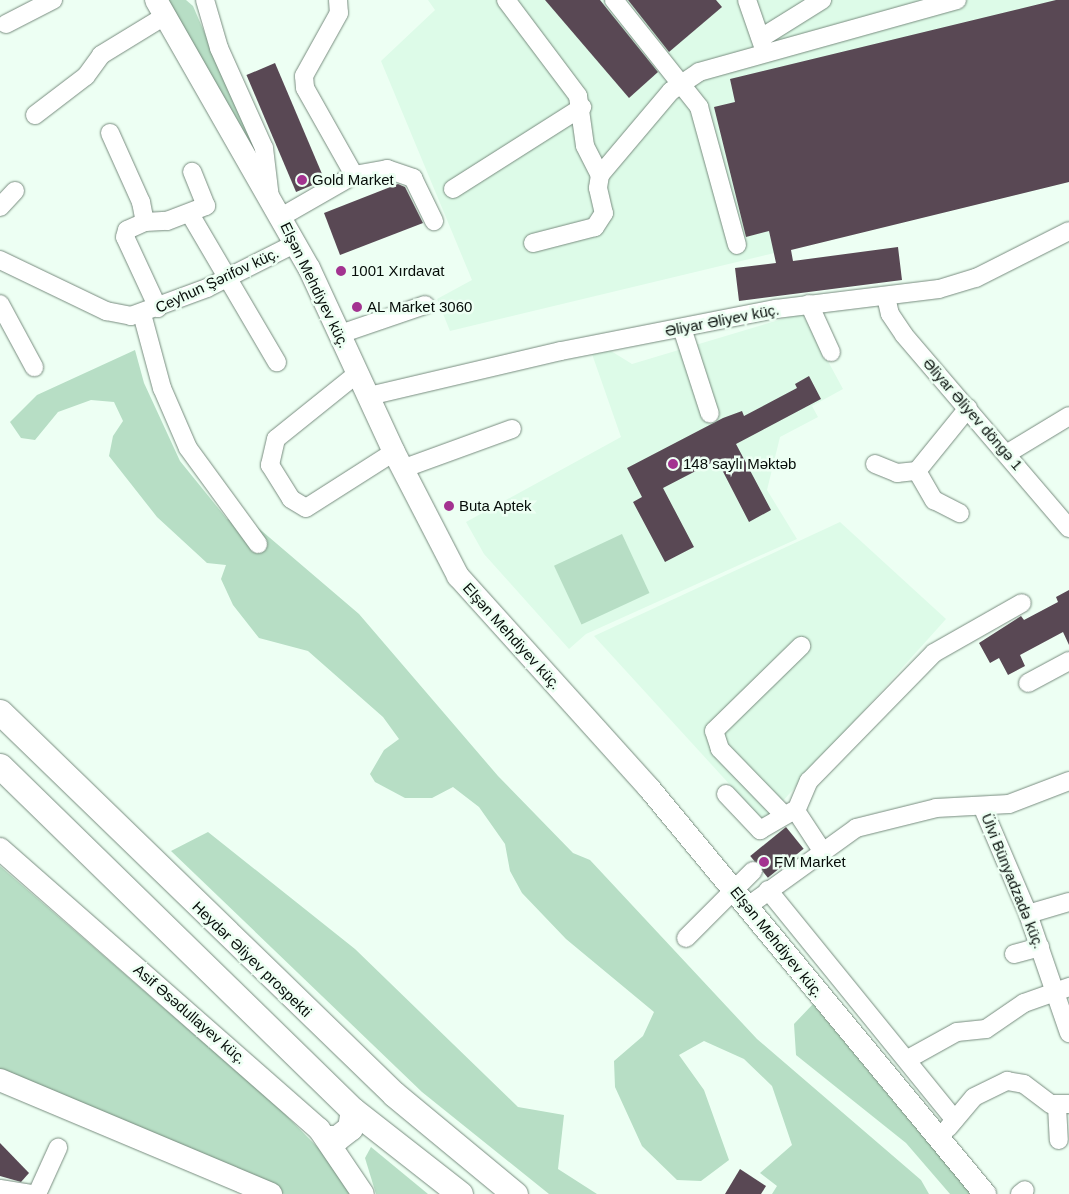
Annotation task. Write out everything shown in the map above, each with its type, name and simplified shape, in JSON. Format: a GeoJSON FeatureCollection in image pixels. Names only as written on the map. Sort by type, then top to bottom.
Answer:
{"type":"FeatureCollection","features":[{"type":"Feature","properties":{"kind":"highway","name":"Heydər Əliyev prospekti"},"geometry":{"type":"LineString","coordinates":[[0,712],[387,1088],[515,1194]]}},
{"type":"Feature","properties":{"kind":"highway"},"geometry":{"type":"LineString","coordinates":[[0,766],[357,1114],[443,1194]]}},
{"type":"Feature","properties":{"kind":"highway"},"geometry":{"type":"LineString","coordinates":[[328,1138],[337,1138],[350,1128],[357,1114]]}},
{"type":"Feature","properties":{"kind":"highway"},"geometry":{"type":"LineString","coordinates":[[357,1114],[460,1194]]}},
{"type":"Feature","properties":{"kind":"main road","name":"Elşən Mehdiyev küç."},"geometry":{"type":"LineString","coordinates":[[161,8],[296,243],[445,556],[467,588],[616,751],[748,906],[985,1194]]}},
{"type":"Feature","properties":{"kind":"main road","name":"Asif Əsədullayev küç."},"geometry":{"type":"LineString","coordinates":[[0,849],[328,1138],[363,1194]]}},
{"type":"Feature","properties":{"kind":"main road"},"geometry":{"type":"LineString","coordinates":[[0,1080],[271,1194]]}},
{"type":"Feature","properties":{"kind":"street"},"geometry":{"type":"LineString","coordinates":[[6,24],[53,0]]}},
{"type":"Feature","properties":{"kind":"street"},"geometry":{"type":"LineString","coordinates":[[338,0],[340,13],[304,76],[305,88],[354,176]]}},
{"type":"Feature","properties":{"kind":"street"},"geometry":{"type":"LineString","coordinates":[[506,0],[567,78],[582,107],[585,146],[600,175],[602,221],[595,227],[532,243]]}},
{"type":"Feature","properties":{"kind":"street"},"geometry":{"type":"LineString","coordinates":[[614,0],[681,82],[707,123],[737,245]]}},
{"type":"Feature","properties":{"kind":"street"},"geometry":{"type":"LineString","coordinates":[[747,0],[763,44]]}},
{"type":"Feature","properties":{"kind":"street"},"geometry":{"type":"LineString","coordinates":[[763,44],[822,0]]}},
{"type":"Feature","properties":{"kind":"street"},"geometry":{"type":"LineString","coordinates":[[600,175],[681,82],[763,44],[957,0]]}},
{"type":"Feature","properties":{"kind":"street"},"geometry":{"type":"LineString","coordinates":[[208,1],[219,48],[264,148],[276,208],[354,176],[401,171],[413,178],[434,221]]}},
{"type":"Feature","properties":{"kind":"street"},"geometry":{"type":"LineString","coordinates":[[35,115],[86,76],[100,55],[161,8]]}},
{"type":"Feature","properties":{"kind":"street"},"geometry":{"type":"LineString","coordinates":[[453,189],[582,107]]}},
{"type":"Feature","properties":{"kind":"street"},"geometry":{"type":"LineString","coordinates":[[110,133],[141,202],[145,222]]}},
{"type":"Feature","properties":{"kind":"street"},"geometry":{"type":"LineString","coordinates":[[192,172],[207,201],[206,206],[190,214],[145,222],[127,230],[126,237],[150,311],[162,388],[188,448],[258,544]]}},
{"type":"Feature","properties":{"kind":"street"},"geometry":{"type":"LineString","coordinates":[[0,207],[15,191]]}},
{"type":"Feature","properties":{"kind":"street"},"geometry":{"type":"LineString","coordinates":[[190,214],[226,279],[277,362]]}},
{"type":"Feature","properties":{"kind":"street","name":"Əliyar Əliyev küç."},"geometry":{"type":"LineString","coordinates":[[369,396],[682,328],[809,304],[886,297],[969,281],[1069,231]]}},
{"type":"Feature","properties":{"kind":"street","name":"Ceyhun Şərifov küç."},"geometry":{"type":"LineString","coordinates":[[0,260],[117,315],[150,311],[226,279],[296,243]]}},
{"type":"Feature","properties":{"kind":"street","name":"Əliyar Əliyev döngə 1"},"geometry":{"type":"LineString","coordinates":[[886,297],[894,322],[1008,453],[1069,528]]}},
{"type":"Feature","properties":{"kind":"street"},"geometry":{"type":"LineString","coordinates":[[0,304],[34,367]]}},
{"type":"Feature","properties":{"kind":"street"},"geometry":{"type":"LineString","coordinates":[[809,304],[831,352]]}},
{"type":"Feature","properties":{"kind":"street"},"geometry":{"type":"LineString","coordinates":[[340,334],[425,305]]}},
{"type":"Feature","properties":{"kind":"street"},"geometry":{"type":"LineString","coordinates":[[682,328],[710,414]]}},
{"type":"Feature","properties":{"kind":"street"},"geometry":{"type":"LineString","coordinates":[[358,373],[276,439],[270,464],[291,498],[306,508],[398,460],[512,429]]}},
{"type":"Feature","properties":{"kind":"street"},"geometry":{"type":"LineString","coordinates":[[875,464],[897,473],[916,471],[968,408]]}},
{"type":"Feature","properties":{"kind":"street"},"geometry":{"type":"LineString","coordinates":[[1008,453],[1069,416]]}},
{"type":"Feature","properties":{"kind":"street"},"geometry":{"type":"LineString","coordinates":[[916,471],[934,500],[960,513]]}},
{"type":"Feature","properties":{"kind":"street"},"geometry":{"type":"LineString","coordinates":[[726,794],[760,830],[789,812],[809,781],[922,663],[1022,603]]}},
{"type":"Feature","properties":{"kind":"street"},"geometry":{"type":"LineString","coordinates":[[801,646],[714,731],[720,749],[789,812],[821,850]]}},
{"type":"Feature","properties":{"kind":"street"},"geometry":{"type":"LineString","coordinates":[[1028,683],[1069,661]]}},
{"type":"Feature","properties":{"kind":"street"},"geometry":{"type":"LineString","coordinates":[[982,806],[1009,804],[1069,781]]}},
{"type":"Feature","properties":{"kind":"street","name":"Ülvi Bünyadzadə küç."},"geometry":{"type":"LineString","coordinates":[[748,906],[821,850],[872,823],[936,808],[982,806],[1040,947],[1063,988],[1069,1033]]}},
{"type":"Feature","properties":{"kind":"street"},"geometry":{"type":"LineString","coordinates":[[686,938],[753,871]]}},
{"type":"Feature","properties":{"kind":"street"},"geometry":{"type":"LineString","coordinates":[[768,890],[908,1059],[936,1100],[955,1120]]}},
{"type":"Feature","properties":{"kind":"street"},"geometry":{"type":"LineString","coordinates":[[1028,914],[1069,902]]}},
{"type":"Feature","properties":{"kind":"street"},"geometry":{"type":"LineString","coordinates":[[1014,954],[1040,947]]}},
{"type":"Feature","properties":{"kind":"street"},"geometry":{"type":"LineString","coordinates":[[908,1059],[957,1032],[986,1029],[1024,1003],[1063,988]]}},
{"type":"Feature","properties":{"kind":"street"},"geometry":{"type":"LineString","coordinates":[[938,1138],[974,1097],[1007,1081],[1024,1084],[1063,1105],[1059,1140]]}},
{"type":"Feature","properties":{"kind":"street"},"geometry":{"type":"LineString","coordinates":[[37,1194],[58,1148]]}},
{"type":"Feature","properties":{"kind":"street"},"geometry":{"type":"LineString","coordinates":[[0,1189],[30,1194]]}},
{"type":"Feature","properties":{"kind":"shaded area"},"geometry":{"type":"Polygon","coordinates":[[[164,0],[186,0],[193,6],[257,154],[164,0]]]}},
{"type":"Feature","properties":{"kind":"shaded area"},"geometry":{"type":"Polygon","coordinates":[[[428,0],[1069,0],[1069,182],[450,331],[437,299],[472,280],[381,61],[435,10],[428,0]]]}},
{"type":"Feature","properties":{"kind":"shaded area","name":"148 saylı Məktəb"},"geometry":{"type":"Polygon","coordinates":[[[802,313],[843,389],[812,406],[818,417],[780,437],[767,490],[797,539],[586,634],[569,649],[484,554],[466,522],[621,437],[592,354],[611,351],[632,364],[802,313]]]}},
{"type":"Feature","properties":{"kind":"shaded area"},"geometry":{"type":"Polygon","coordinates":[[[135,350],[144,383],[180,461],[227,519],[256,526],[359,614],[498,776],[573,853],[590,860],[757,1039],[921,1180],[929,1194],[772,1194],[777,1186],[760,1173],[792,1145],[772,1086],[744,1059],[704,1041],[679,1055],[704,1090],[729,1160],[701,1181],[677,1180],[642,1146],[615,1087],[614,1061],[643,1036],[654,1012],[566,939],[522,893],[510,871],[505,844],[479,807],[453,787],[432,798],[405,798],[375,782],[370,774],[384,750],[399,739],[383,717],[308,651],[259,638],[233,605],[221,579],[226,565],[207,563],[157,517],[109,456],[113,436],[123,421],[114,402],[91,400],[58,412],[35,440],[21,438],[10,422],[37,395],[135,350]]]}},
{"type":"Feature","properties":{"kind":"shaded area"},"geometry":{"type":"Polygon","coordinates":[[[840,522],[946,619],[764,822],[594,636],[840,522]]]}},
{"type":"Feature","properties":{"kind":"shaded area"},"geometry":{"type":"Polygon","coordinates":[[[622,534],[649,593],[581,625],[554,566],[622,534]]]}},
{"type":"Feature","properties":{"kind":"shaded area"},"geometry":{"type":"Polygon","coordinates":[[[208,832],[355,949],[518,1107],[564,1115],[558,1169],[597,1194],[549,1194],[422,1092],[171,851],[208,832]]]}},
{"type":"Feature","properties":{"kind":"shaded area"},"geometry":{"type":"Polygon","coordinates":[[[0,866],[278,1107],[331,1161],[354,1194],[284,1194],[0,1072],[0,866]]]}},
{"type":"Feature","properties":{"kind":"shaded area"},"geometry":{"type":"Polygon","coordinates":[[[813,1004],[972,1194],[950,1194],[906,1143],[796,1055],[794,1024],[813,1004]]]}},
{"type":"Feature","properties":{"kind":"shaded area"},"geometry":{"type":"Polygon","coordinates":[[[371,1147],[428,1194],[376,1194],[365,1158],[371,1147]]]}},
{"type":"Feature","properties":{"kind":"building"},"geometry":{"type":"Polygon","coordinates":[[[545,0],[600,0],[658,72],[629,98],[545,0]]]}},
{"type":"Feature","properties":{"kind":"building"},"geometry":{"type":"Polygon","coordinates":[[[628,0],[716,0],[722,7],[669,52],[628,0]]]}},
{"type":"Feature","properties":{"kind":"building"},"geometry":{"type":"Polygon","coordinates":[[[1056,0],[1069,0],[1069,182],[791,250],[793,261],[898,247],[902,280],[739,301],[735,268],[776,263],[769,231],[746,237],[714,107],[735,102],[730,79],[1056,0]]]}},
{"type":"Feature","properties":{"kind":"building"},"geometry":{"type":"Polygon","coordinates":[[[275,63],[325,180],[296,192],[246,75],[275,63]]]}},
{"type":"Feature","properties":{"kind":"building"},"geometry":{"type":"Polygon","coordinates":[[[398,184],[405,187],[423,223],[340,255],[324,213],[398,184]]]}},
{"type":"Feature","properties":{"kind":"building"},"geometry":{"type":"Polygon","coordinates":[[[809,376],[821,399],[736,444],[771,510],[749,522],[717,460],[663,488],[694,547],[665,562],[633,502],[642,497],[627,468],[723,418],[742,411],[744,416],[797,388],[795,384],[809,376]]]}},
{"type":"Feature","properties":{"kind":"building"},"geometry":{"type":"Polygon","coordinates":[[[1069,590],[1069,645],[1063,632],[1020,655],[1025,666],[1008,675],[999,658],[990,663],[979,643],[1021,616],[1024,620],[1058,602],[1056,597],[1069,590]]]}},
{"type":"Feature","properties":{"kind":"building"},"geometry":{"type":"Polygon","coordinates":[[[786,827],[804,849],[768,878],[750,856],[786,827]]]}},
{"type":"Feature","properties":{"kind":"building"},"geometry":{"type":"Polygon","coordinates":[[[0,1143],[29,1173],[21,1182],[0,1176],[0,1143]]]}},
{"type":"Feature","properties":{"kind":"building"},"geometry":{"type":"Polygon","coordinates":[[[740,1169],[766,1186],[761,1194],[725,1194],[740,1169]]]}},
{"type":"Feature","properties":{"kind":"place","name":"Gold Market"},"geometry":{"type":"Point","coordinates":[302,180]}},
{"type":"Feature","properties":{"kind":"place","name":"1001 Xırdavat"},"geometry":{"type":"Point","coordinates":[341,271]}},
{"type":"Feature","properties":{"kind":"place","name":"AL Market 3060"},"geometry":{"type":"Point","coordinates":[357,307]}},
{"type":"Feature","properties":{"kind":"place","name":"148 saylı Məktəb"},"geometry":{"type":"Point","coordinates":[673,464]}},
{"type":"Feature","properties":{"kind":"place","name":"Buta Aptek"},"geometry":{"type":"Point","coordinates":[449,506]}},
{"type":"Feature","properties":{"kind":"place","name":"FM Market"},"geometry":{"type":"Point","coordinates":[764,862]}}]}
